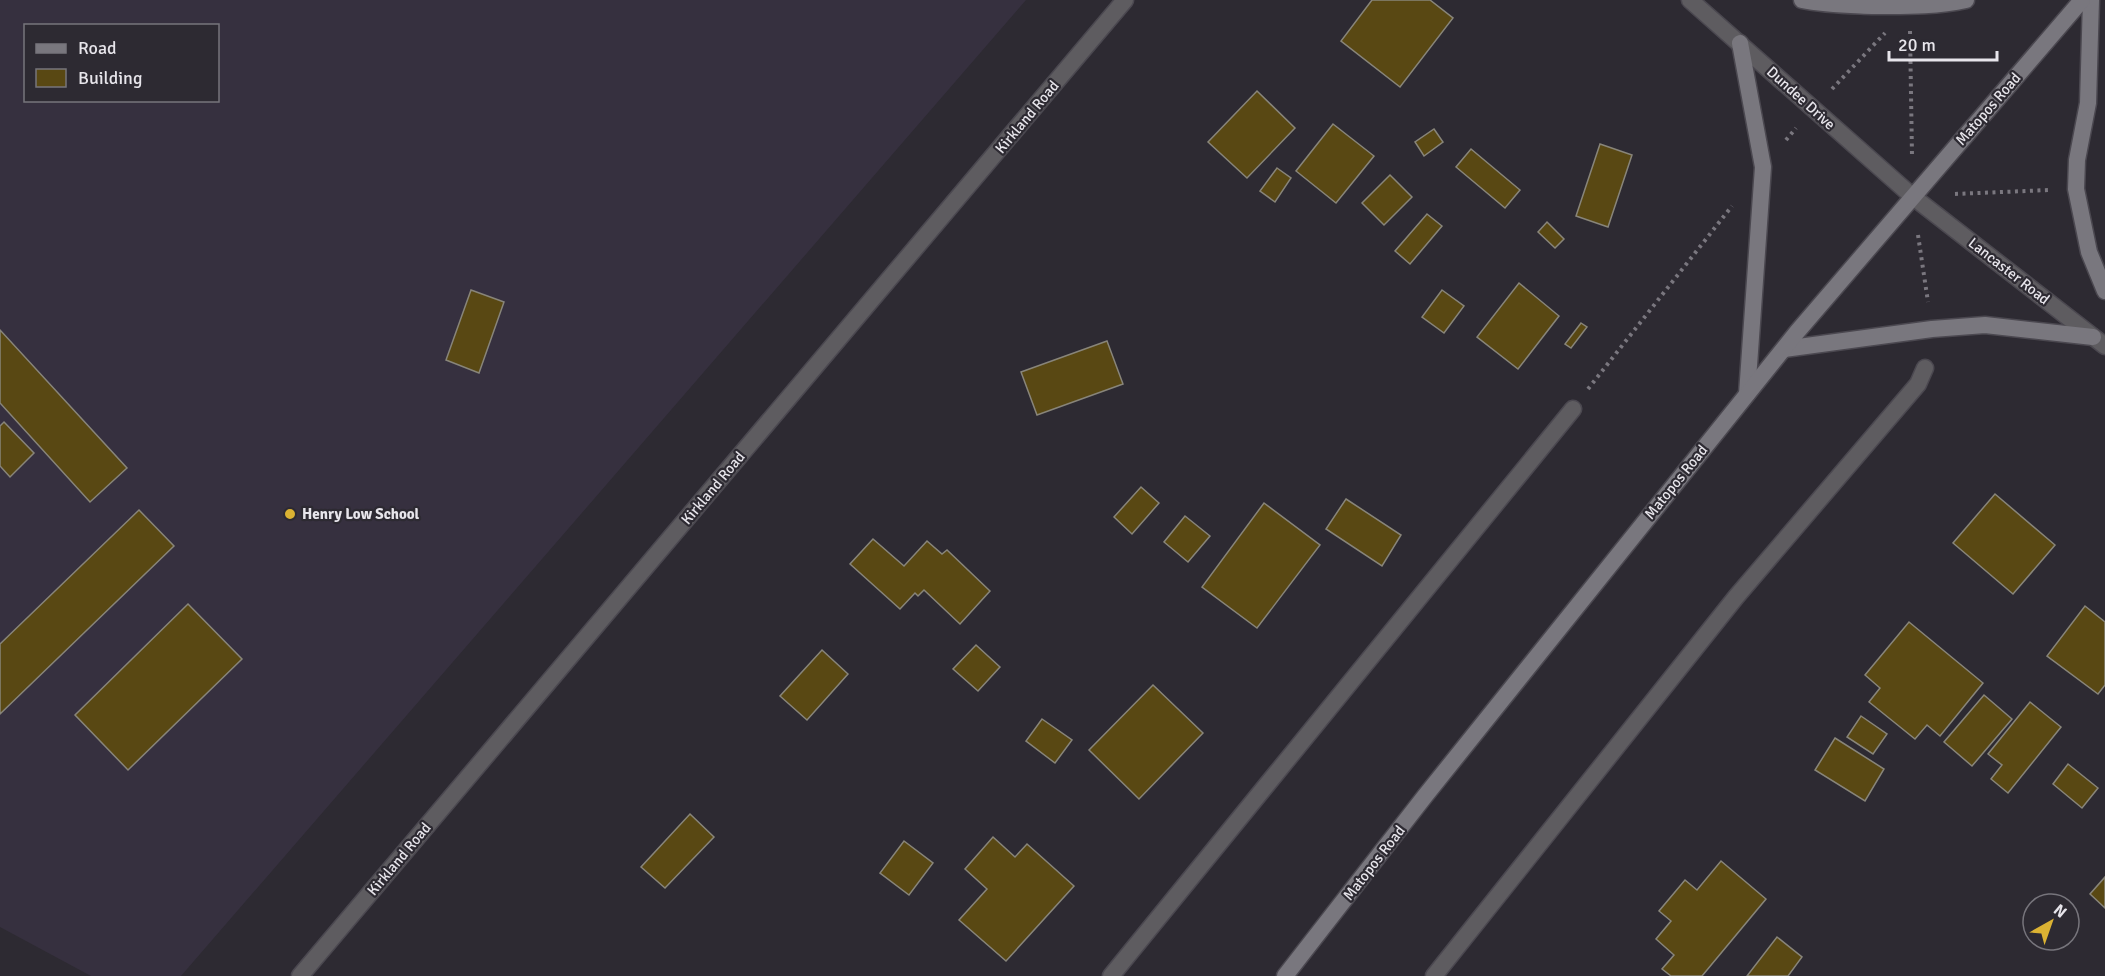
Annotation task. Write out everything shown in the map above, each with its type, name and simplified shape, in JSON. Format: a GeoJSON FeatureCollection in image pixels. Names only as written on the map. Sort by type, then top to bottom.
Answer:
{"type":"FeatureCollection","features":[{"type":"Feature","properties":{"kind":"main road"},"geometry":{"type":"LineString","coordinates":[[1802,0],[1822,4],[1910,6],[1966,0]]}},
{"type":"Feature","properties":{"kind":"main road","name":"Matopos Road"},"geometry":{"type":"LineString","coordinates":[[1284,976],[1747,394],[1912,196],[2082,0]]}},
{"type":"Feature","properties":{"kind":"main road"},"geometry":{"type":"LineString","coordinates":[[2091,0],[2089,91],[2077,160],[2076,189],[2089,252],[2105,291]]}},
{"type":"Feature","properties":{"kind":"main road"},"geometry":{"type":"LineString","coordinates":[[1740,43],[1763,167],[1747,394]]}},
{"type":"Feature","properties":{"kind":"main road"},"geometry":{"type":"LineString","coordinates":[[1784,349],[1932,329],[1985,325],[2099,341]]}},
{"type":"Feature","properties":{"kind":"street","name":"Kirkland Road"},"geometry":{"type":"LineString","coordinates":[[300,976],[1125,0]]}},
{"type":"Feature","properties":{"kind":"street","name":"Dundee Drive"},"geometry":{"type":"LineString","coordinates":[[1690,0],[1912,196]]}},
{"type":"Feature","properties":{"kind":"street","name":"Lancaster Road"},"geometry":{"type":"LineString","coordinates":[[1912,196],[2099,341]]}},
{"type":"Feature","properties":{"kind":"street"},"geometry":{"type":"LineString","coordinates":[[1434,976],[1736,597],[1918,384],[1925,368]]}},
{"type":"Feature","properties":{"kind":"street"},"geometry":{"type":"LineString","coordinates":[[1112,976],[1573,409]]}},
{"type":"Feature","properties":{"kind":"path"},"geometry":{"type":"LineString","coordinates":[[1910,6],[1912,196],[1932,329]]}},
{"type":"Feature","properties":{"kind":"path"},"geometry":{"type":"LineString","coordinates":[[1912,196],[2076,189]]}},
{"type":"Feature","properties":{"kind":"shaded area","name":"Henry Low School"},"geometry":{"type":"Polygon","coordinates":[[[0,0],[1026,0],[181,976],[91,976],[0,927],[0,0]]]}},
{"type":"Feature","properties":{"kind":"building"},"geometry":{"type":"Polygon","coordinates":[[[1372,0],[1430,0],[1453,18],[1400,87],[1341,41],[1372,0]]]}},
{"type":"Feature","properties":{"kind":"building"},"geometry":{"type":"Polygon","coordinates":[[[1257,91],[1295,128],[1247,178],[1208,142],[1257,91]]]}},
{"type":"Feature","properties":{"kind":"building"},"geometry":{"type":"Polygon","coordinates":[[[1333,124],[1374,156],[1336,203],[1296,171],[1333,124]]]}},
{"type":"Feature","properties":{"kind":"building"},"geometry":{"type":"Polygon","coordinates":[[[1434,129],[1443,142],[1424,156],[1415,142],[1434,129]]]}},
{"type":"Feature","properties":{"kind":"building"},"geometry":{"type":"Polygon","coordinates":[[[1600,144],[1632,155],[1608,227],[1576,216],[1600,144]]]}},
{"type":"Feature","properties":{"kind":"building"},"geometry":{"type":"Polygon","coordinates":[[[1471,149],[1520,190],[1505,208],[1456,167],[1471,149]]]}},
{"type":"Feature","properties":{"kind":"building"},"geometry":{"type":"Polygon","coordinates":[[[1277,168],[1291,178],[1275,202],[1260,191],[1277,168]]]}},
{"type":"Feature","properties":{"kind":"building"},"geometry":{"type":"Polygon","coordinates":[[[1390,175],[1412,197],[1384,225],[1362,203],[1390,175]]]}},
{"type":"Feature","properties":{"kind":"building"},"geometry":{"type":"Polygon","coordinates":[[[1427,214],[1442,226],[1410,264],[1395,251],[1427,214]]]}},
{"type":"Feature","properties":{"kind":"building"},"geometry":{"type":"Polygon","coordinates":[[[1547,222],[1564,239],[1555,248],[1538,232],[1547,222]]]}},
{"type":"Feature","properties":{"kind":"building"},"geometry":{"type":"Polygon","coordinates":[[[1519,283],[1559,316],[1518,369],[1477,337],[1519,283]]]}},
{"type":"Feature","properties":{"kind":"building"},"geometry":{"type":"Polygon","coordinates":[[[471,290],[504,302],[479,373],[446,360],[471,290]]]}},
{"type":"Feature","properties":{"kind":"building"},"geometry":{"type":"Polygon","coordinates":[[[1442,290],[1464,306],[1444,333],[1422,317],[1442,290]]]}},
{"type":"Feature","properties":{"kind":"building"},"geometry":{"type":"Polygon","coordinates":[[[1581,323],[1587,327],[1571,348],[1565,344],[1581,323]]]}},
{"type":"Feature","properties":{"kind":"building"},"geometry":{"type":"Polygon","coordinates":[[[0,330],[127,468],[90,502],[0,403],[0,330]]]}},
{"type":"Feature","properties":{"kind":"building"},"geometry":{"type":"Polygon","coordinates":[[[1107,341],[1123,384],[1037,415],[1021,372],[1107,341]]]}},
{"type":"Feature","properties":{"kind":"building"},"geometry":{"type":"Polygon","coordinates":[[[4,422],[34,453],[10,477],[0,466],[0,426],[4,422]]]}},
{"type":"Feature","properties":{"kind":"building"},"geometry":{"type":"Polygon","coordinates":[[[1141,487],[1159,503],[1132,534],[1114,517],[1141,487]]]}},
{"type":"Feature","properties":{"kind":"building"},"geometry":{"type":"Polygon","coordinates":[[[1995,494],[2055,545],[2013,594],[1953,543],[1995,494]]]}},
{"type":"Feature","properties":{"kind":"building"},"geometry":{"type":"Polygon","coordinates":[[[1346,499],[1401,535],[1382,566],[1326,529],[1346,499]]]}},
{"type":"Feature","properties":{"kind":"building"},"geometry":{"type":"Polygon","coordinates":[[[1264,503],[1320,545],[1257,628],[1202,587],[1264,503]]]}},
{"type":"Feature","properties":{"kind":"building"},"geometry":{"type":"Polygon","coordinates":[[[139,510],[174,546],[0,714],[0,644],[139,510]]]}},
{"type":"Feature","properties":{"kind":"building"},"geometry":{"type":"Polygon","coordinates":[[[1185,516],[1210,536],[1188,562],[1164,542],[1185,516]]]}},
{"type":"Feature","properties":{"kind":"building"},"geometry":{"type":"Polygon","coordinates":[[[873,539],[904,566],[927,541],[942,554],[947,550],[990,591],[960,624],[924,590],[918,596],[915,593],[900,609],[850,564],[873,539]]]}},
{"type":"Feature","properties":{"kind":"building"},"geometry":{"type":"Polygon","coordinates":[[[188,604],[242,659],[128,770],[75,715],[188,604]]]}},
{"type":"Feature","properties":{"kind":"building"},"geometry":{"type":"Polygon","coordinates":[[[2085,606],[2105,622],[2105,685],[2098,694],[2047,656],[2085,606]]]}},
{"type":"Feature","properties":{"kind":"building"},"geometry":{"type":"Polygon","coordinates":[[[1909,622],[1983,683],[1940,736],[1927,725],[1915,739],[1869,702],[1880,688],[1865,675],[1909,622]]]}},
{"type":"Feature","properties":{"kind":"building"},"geometry":{"type":"Polygon","coordinates":[[[976,645],[1000,667],[978,691],[953,669],[976,645]]]}},
{"type":"Feature","properties":{"kind":"building"},"geometry":{"type":"Polygon","coordinates":[[[822,650],[848,674],[807,720],[780,696],[822,650]]]}},
{"type":"Feature","properties":{"kind":"building"},"geometry":{"type":"Polygon","coordinates":[[[1153,685],[1203,733],[1139,799],[1089,750],[1153,685]]]}},
{"type":"Feature","properties":{"kind":"building"},"geometry":{"type":"Polygon","coordinates":[[[1984,695],[2012,719],[1972,766],[1944,742],[1984,695]]]}},
{"type":"Feature","properties":{"kind":"building"},"geometry":{"type":"Polygon","coordinates":[[[2030,702],[2061,727],[2008,793],[1991,779],[2002,765],[1988,754],[2030,702]]]}},
{"type":"Feature","properties":{"kind":"building"},"geometry":{"type":"Polygon","coordinates":[[[1861,716],[1887,734],[1873,754],[1847,737],[1861,716]]]}},
{"type":"Feature","properties":{"kind":"building"},"geometry":{"type":"Polygon","coordinates":[[[1042,719],[1072,740],[1055,763],[1026,741],[1042,719]]]}},
{"type":"Feature","properties":{"kind":"building"},"geometry":{"type":"Polygon","coordinates":[[[1835,738],[1884,769],[1865,801],[1815,770],[1835,738]]]}},
{"type":"Feature","properties":{"kind":"building"},"geometry":{"type":"Polygon","coordinates":[[[2068,764],[2098,788],[2082,808],[2053,784],[2068,764]]]}},
{"type":"Feature","properties":{"kind":"building"},"geometry":{"type":"Polygon","coordinates":[[[690,814],[714,837],[665,888],[641,867],[690,814]]]}},
{"type":"Feature","properties":{"kind":"building"},"geometry":{"type":"Polygon","coordinates":[[[993,837],[1015,857],[1027,844],[1074,886],[1006,961],[959,920],[987,889],[965,869],[993,837]]]}},
{"type":"Feature","properties":{"kind":"building"},"geometry":{"type":"Polygon","coordinates":[[[904,841],[933,863],[909,895],[880,873],[904,841]]]}},
{"type":"Feature","properties":{"kind":"building"},"geometry":{"type":"Polygon","coordinates":[[[1721,861],[1766,899],[1702,976],[1671,976],[1662,969],[1674,955],[1656,939],[1671,921],[1659,911],[1685,880],[1697,890],[1721,861]]]}},
{"type":"Feature","properties":{"kind":"building"},"geometry":{"type":"Polygon","coordinates":[[[2105,877],[2105,908],[2090,894],[2105,877]]]}},
{"type":"Feature","properties":{"kind":"building"},"geometry":{"type":"Polygon","coordinates":[[[1777,937],[1802,957],[1788,976],[1747,976],[1777,937]]]}},
{"type":"Feature","properties":{"kind":"place","name":"Henry Low School"},"geometry":{"type":"Point","coordinates":[290,514]}}]}
